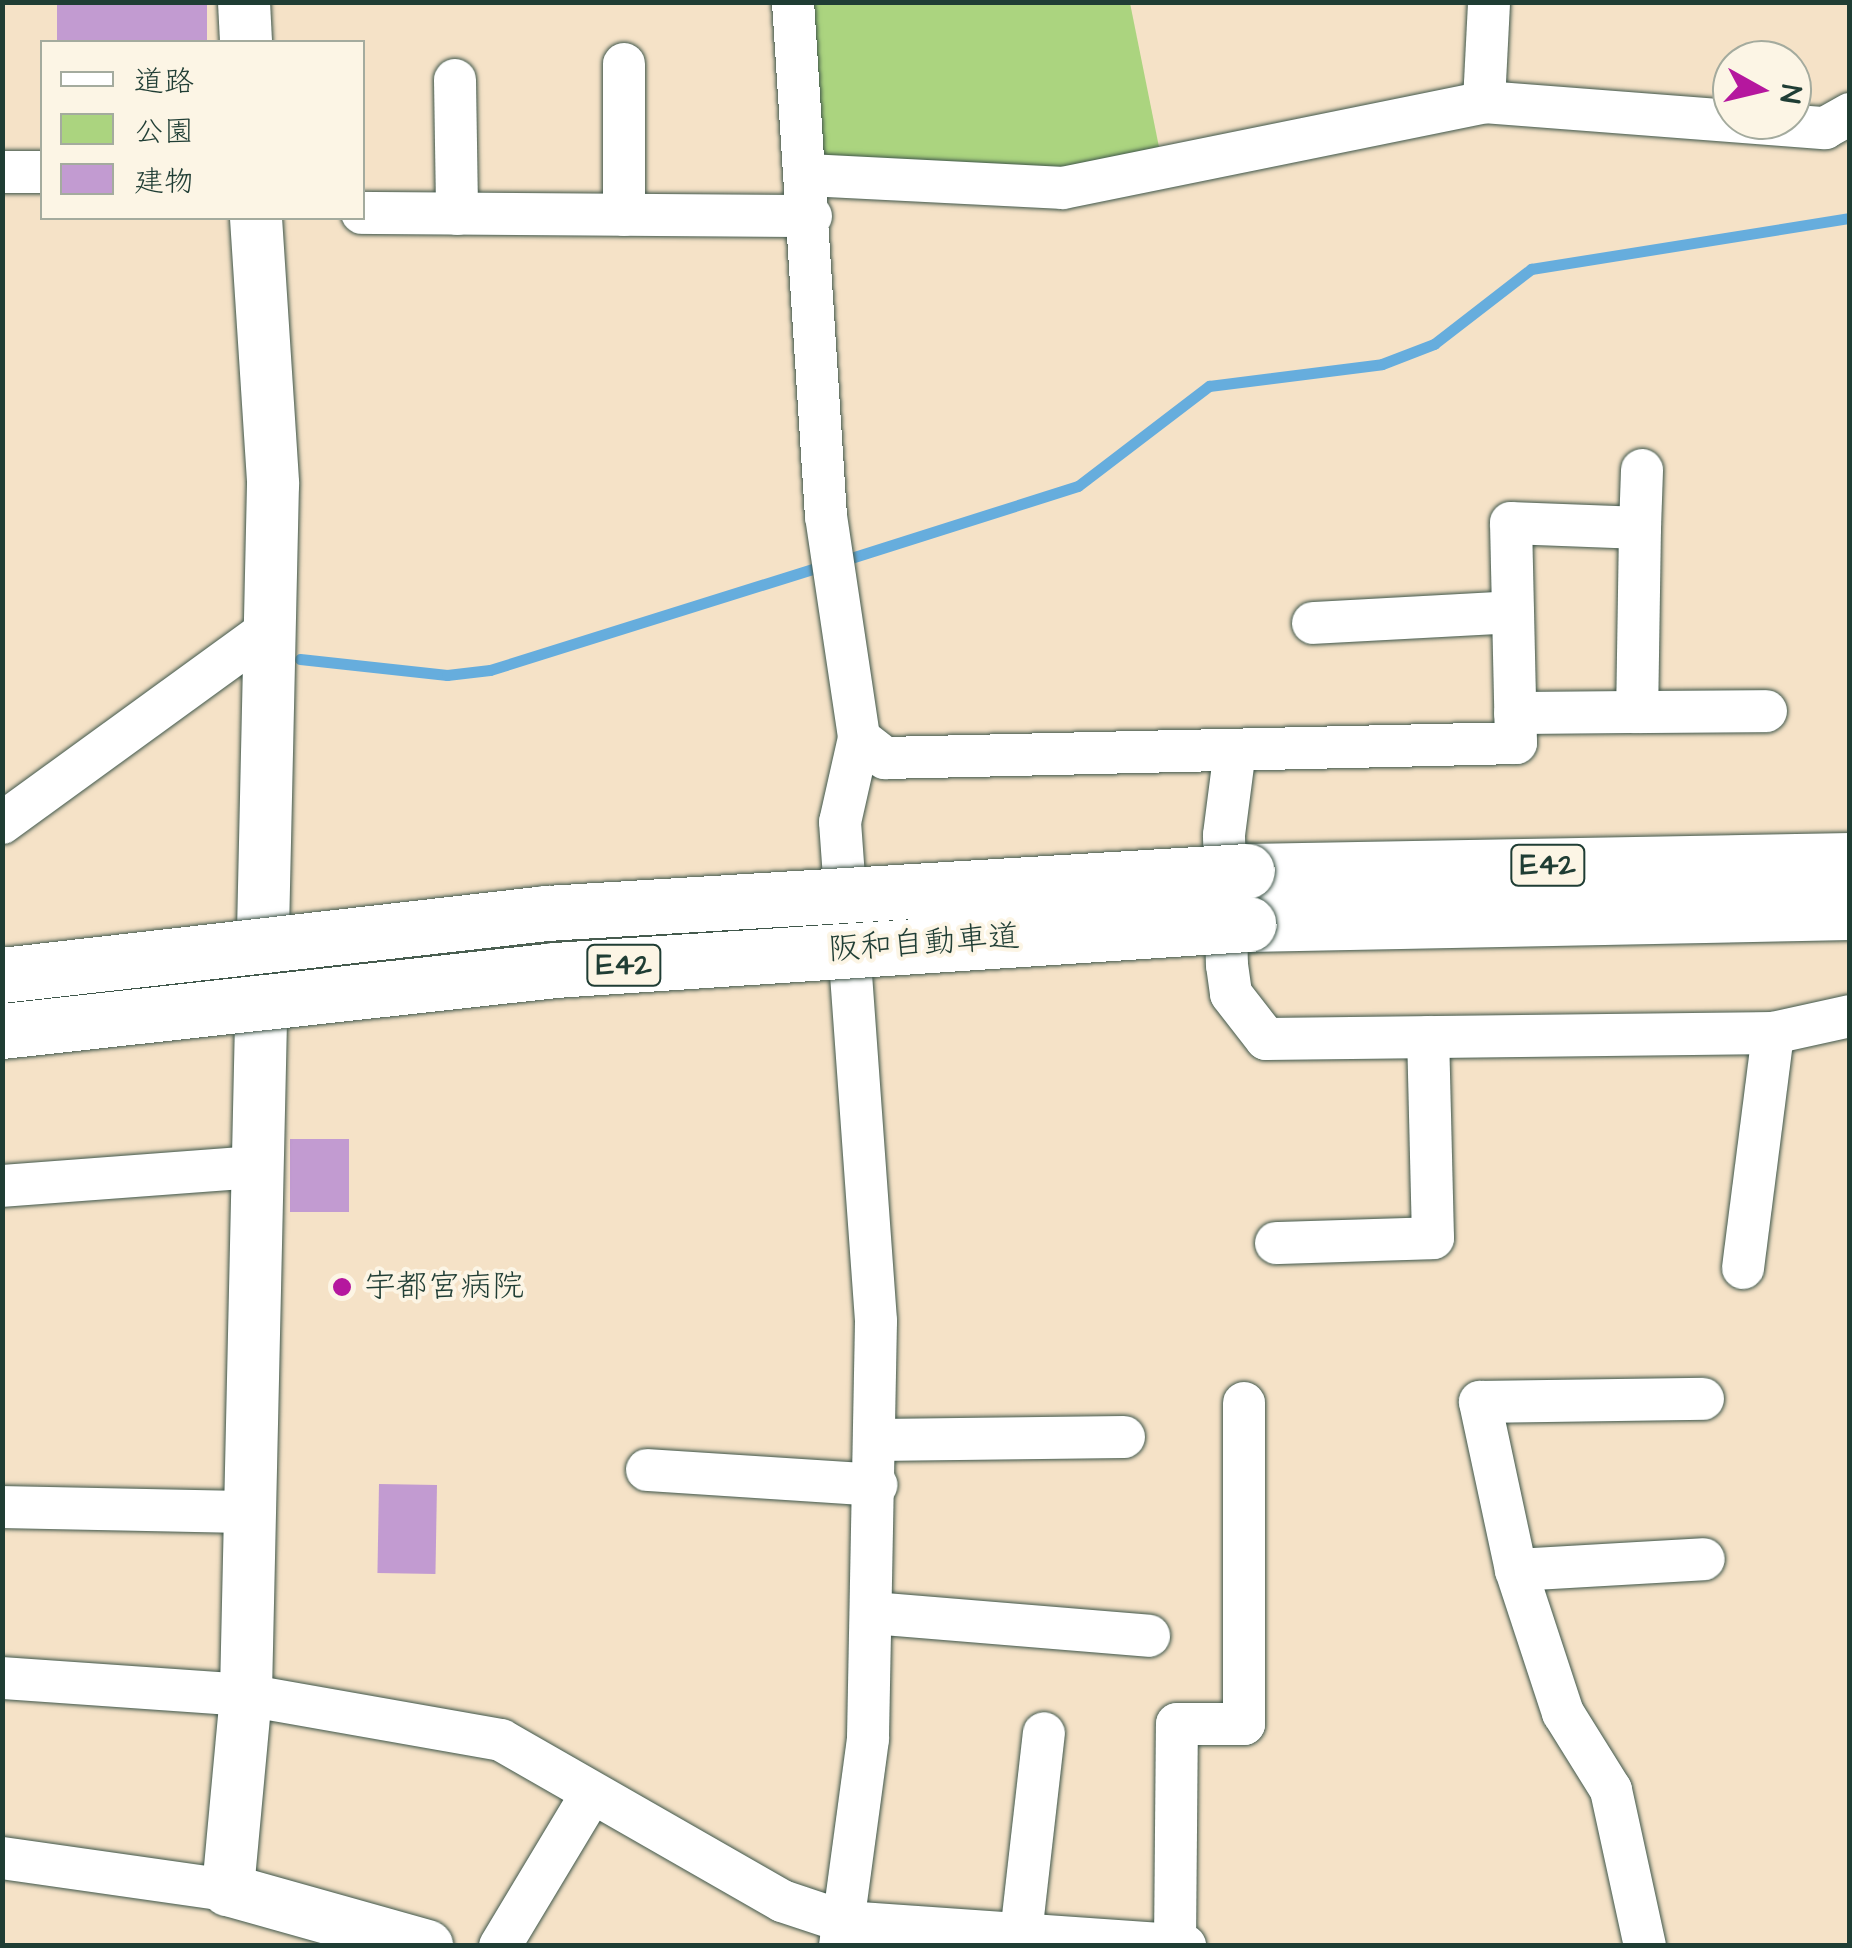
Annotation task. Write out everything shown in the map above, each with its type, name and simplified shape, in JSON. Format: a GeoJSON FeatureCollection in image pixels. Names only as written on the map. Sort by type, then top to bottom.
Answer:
{"type":"FeatureCollection","features":[{"type":"Feature","properties":{"kind":"highway","name":"阪和自動車道"},"geometry":{"type":"LineString","coordinates":[[2,975],[546,913],[1247,871],[1850,860]]}},
{"type":"Feature","properties":{"kind":"highway","name":"阪和自動車道"},"geometry":{"type":"LineString","coordinates":[[2,1031],[555,970],[1248,924],[1850,912]]}},
{"type":"Feature","properties":{"kind":"street"},"geometry":{"type":"LineString","coordinates":[[244,2],[246,40]]}},
{"type":"Feature","properties":{"kind":"street"},"geometry":{"type":"LineString","coordinates":[[793,2],[810,195],[826,516],[859,738],[840,822],[877,1486],[872,1612],[843,1934]]}},
{"type":"Feature","properties":{"kind":"street"},"geometry":{"type":"LineString","coordinates":[[1484,102],[1489,2]]}},
{"type":"Feature","properties":{"kind":"street"},"geometry":{"type":"LineString","coordinates":[[624,64],[624,215]]}},
{"type":"Feature","properties":{"kind":"street"},"geometry":{"type":"LineString","coordinates":[[455,80],[457,214]]}},
{"type":"Feature","properties":{"kind":"street"},"geometry":{"type":"LineString","coordinates":[[365,214],[624,215],[810,195],[1063,188],[1484,102],[1825,128],[1850,114]]}},
{"type":"Feature","properties":{"kind":"street"},"geometry":{"type":"LineString","coordinates":[[2,172],[40,172]]}},
{"type":"Feature","properties":{"kind":"street"},"geometry":{"type":"LineString","coordinates":[[228,1890],[246,1695],[254,1168],[273,484],[256,220]]}},
{"type":"Feature","properties":{"kind":"street"},"geometry":{"type":"LineString","coordinates":[[1637,712],[1642,470]]}},
{"type":"Feature","properties":{"kind":"street"},"geometry":{"type":"LineString","coordinates":[[859,738],[885,758],[1516,744],[1511,523],[1640,528]]}},
{"type":"Feature","properties":{"kind":"street"},"geometry":{"type":"LineString","coordinates":[[1313,623],[1513,612]]}},
{"type":"Feature","properties":{"kind":"street"},"geometry":{"type":"LineString","coordinates":[[2,823],[269,629]]}},
{"type":"Feature","properties":{"kind":"street"},"geometry":{"type":"LineString","coordinates":[[1516,713],[1766,711]]}},
{"type":"Feature","properties":{"kind":"street"},"geometry":{"type":"LineString","coordinates":[[1235,750],[1224,835],[1230,994],[1266,1040],[1773,1032],[1850,1016]]}},
{"type":"Feature","properties":{"kind":"street"},"geometry":{"type":"LineString","coordinates":[[1742,1268],[1773,1032]]}},
{"type":"Feature","properties":{"kind":"street"},"geometry":{"type":"LineString","coordinates":[[1276,1243],[1433,1238],[1428,1037]]}},
{"type":"Feature","properties":{"kind":"street"},"geometry":{"type":"LineString","coordinates":[[2,1186],[254,1168]]}},
{"type":"Feature","properties":{"kind":"street"},"geometry":{"type":"LineString","coordinates":[[1645,1946],[1611,1790],[1563,1713],[1516,1570],[1480,1402],[1703,1399]]}},
{"type":"Feature","properties":{"kind":"street"},"geometry":{"type":"LineString","coordinates":[[1175,1945],[1177,1724],[1244,1724],[1244,1403]]}},
{"type":"Feature","properties":{"kind":"street"},"geometry":{"type":"LineString","coordinates":[[877,1440],[1124,1438]]}},
{"type":"Feature","properties":{"kind":"street"},"geometry":{"type":"LineString","coordinates":[[647,1470],[877,1486]]}},
{"type":"Feature","properties":{"kind":"street"},"geometry":{"type":"LineString","coordinates":[[2,1507],[247,1512]]}},
{"type":"Feature","properties":{"kind":"street"},"geometry":{"type":"LineString","coordinates":[[1516,1570],[1704,1559]]}},
{"type":"Feature","properties":{"kind":"street"},"geometry":{"type":"LineString","coordinates":[[872,1612],[1149,1636]]}},
{"type":"Feature","properties":{"kind":"street"},"geometry":{"type":"LineString","coordinates":[[2,1678],[246,1695],[501,1740],[590,1796],[843,1934],[1022,1934],[1185,1946]]}},
{"type":"Feature","properties":{"kind":"street"},"geometry":{"type":"LineString","coordinates":[[1022,1934],[1044,1733]]}},
{"type":"Feature","properties":{"kind":"street"},"geometry":{"type":"LineString","coordinates":[[500,1946],[590,1796]]}},
{"type":"Feature","properties":{"kind":"street"},"geometry":{"type":"LineString","coordinates":[[2,1858],[228,1890],[427,1946]]}},
{"type":"Feature","properties":{"kind":"green space"},"geometry":{"type":"Polygon","coordinates":[[[801,3],[1130,3],[1162,162],[1051,185],[814,171],[801,3]]]}},
{"type":"Feature","properties":{"kind":"building"},"geometry":{"type":"Polygon","coordinates":[[[57,2],[207,2],[207,40],[57,40],[57,2]]]}},
{"type":"Feature","properties":{"kind":"building"},"geometry":{"type":"Polygon","coordinates":[[[290,1139],[349,1139],[349,1212],[290,1212],[290,1139]]]}},
{"type":"Feature","properties":{"kind":"building"},"geometry":{"type":"Polygon","coordinates":[[[379,1484],[437,1485],[435,1574],[377,1573],[379,1484]]]}},
{"type":"Feature","properties":{"kind":"waterway"},"geometry":{"type":"LineString","coordinates":[[851,558],[1078,486],[1209,386],[1382,364],[1434,344],[1531,269],[1850,218]]}},
{"type":"Feature","properties":{"kind":"waterway"},"geometry":{"type":"LineString","coordinates":[[300,659],[447,675],[490,670],[813,569]]}},
{"type":"Feature","properties":{"kind":"place","name":"宇都宮病院"},"geometry":{"type":"Point","coordinates":[342,1287]}}]}
